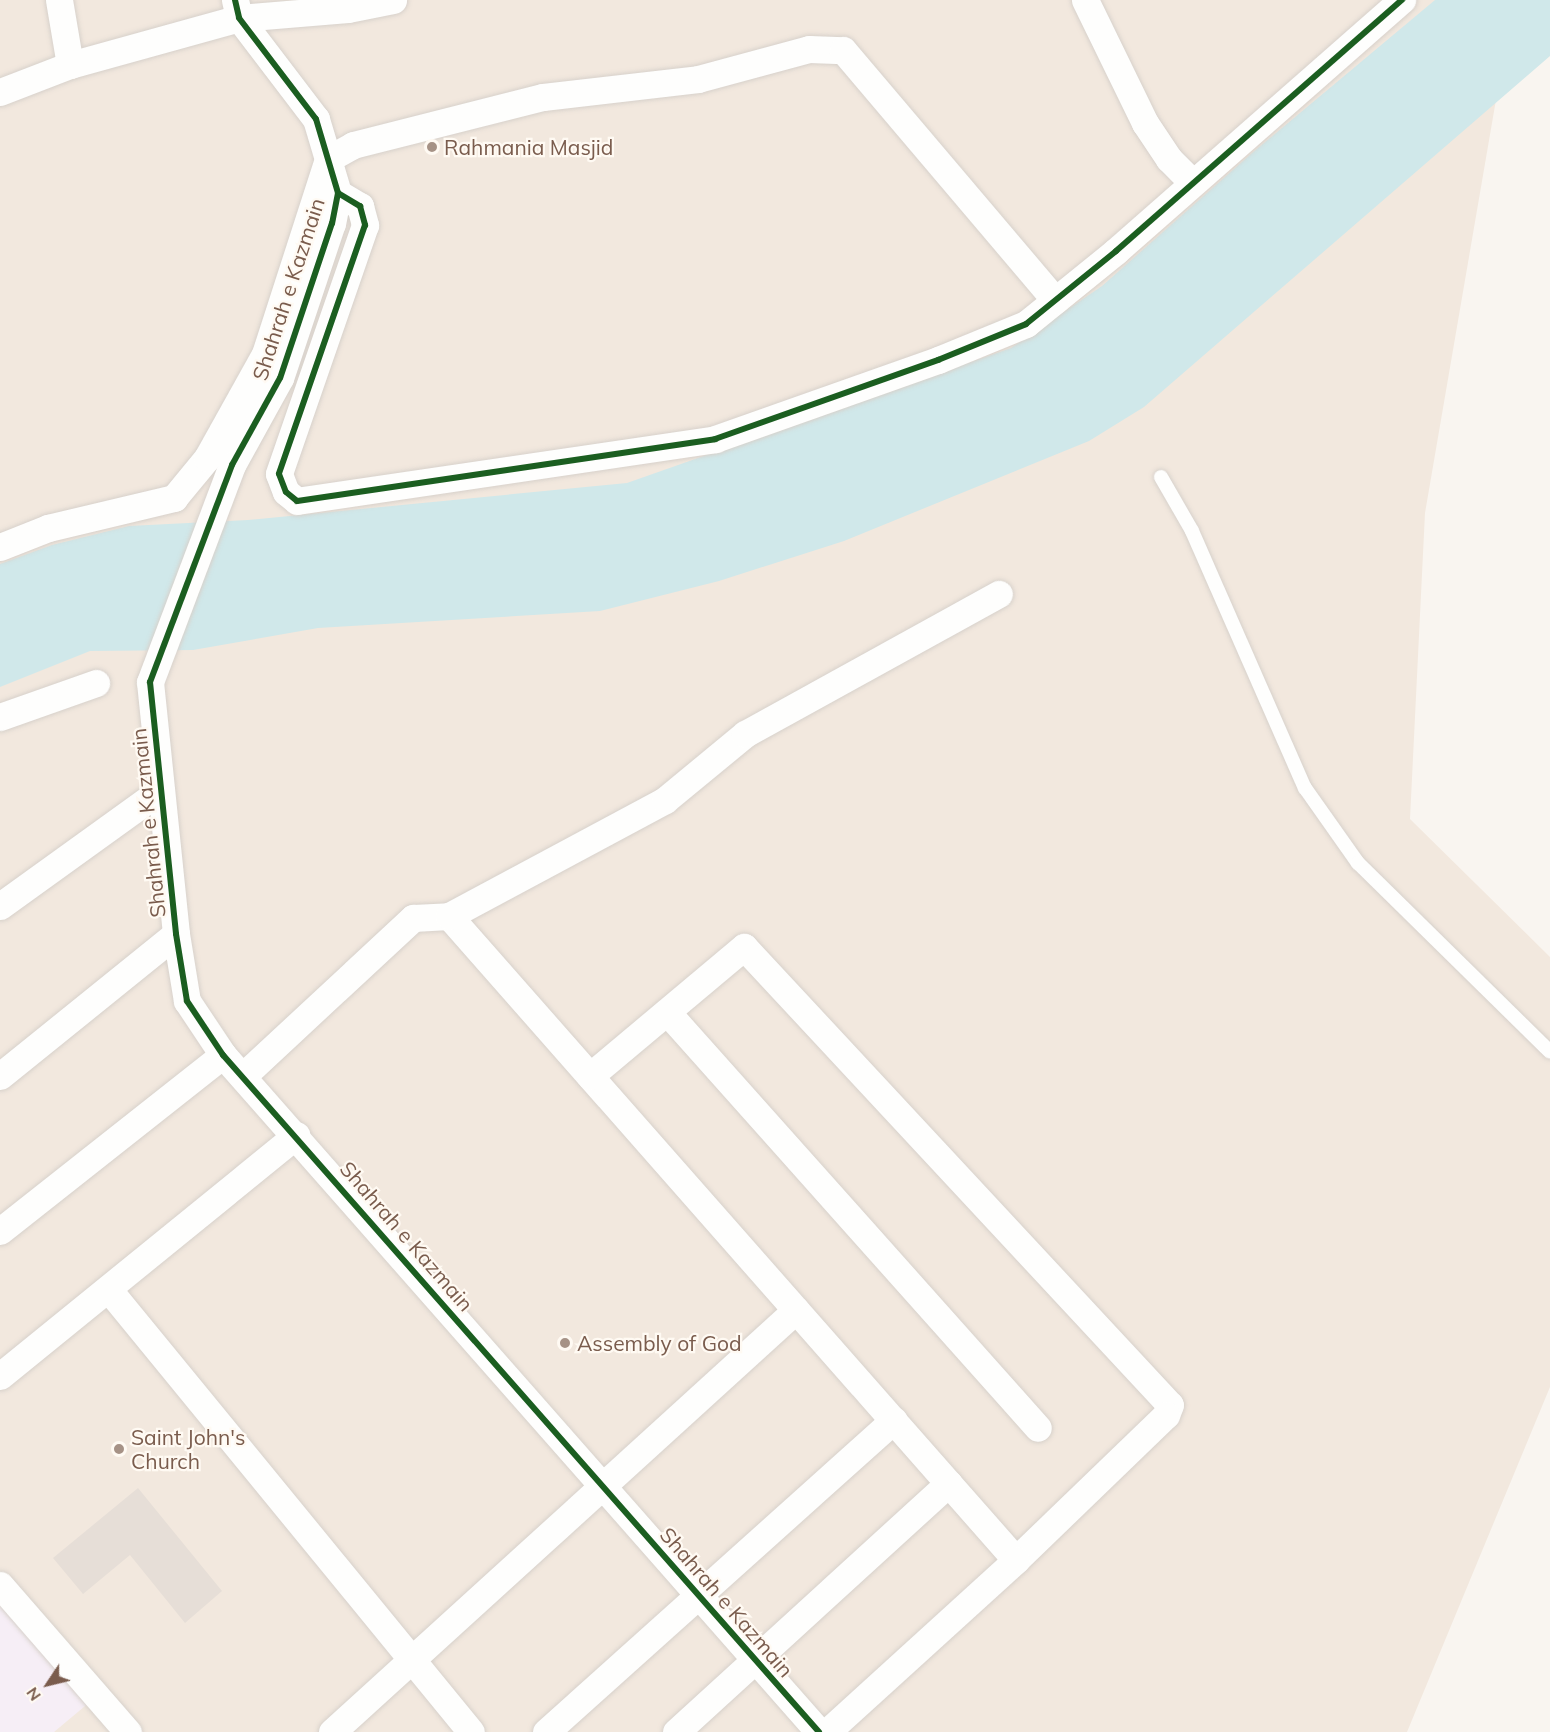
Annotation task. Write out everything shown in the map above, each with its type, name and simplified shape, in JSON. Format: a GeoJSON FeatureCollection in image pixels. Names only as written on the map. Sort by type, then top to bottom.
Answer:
{"type":"FeatureCollection","features":[{"type":"Feature","properties":{"kind":"street"},"geometry":{"type":"LineString","coordinates":[[58,0],[70,65]]}},
{"type":"Feature","properties":{"kind":"street"},"geometry":{"type":"LineString","coordinates":[[0,92],[70,65],[237,9],[393,0]]}},
{"type":"Feature","properties":{"kind":"street"},"geometry":{"type":"LineString","coordinates":[[1085,0],[1145,123],[1169,159],[1192,182]]}},
{"type":"Feature","properties":{"kind":"street"},"geometry":{"type":"LineString","coordinates":[[338,193],[360,206],[365,225],[279,474],[286,492],[297,501],[715,439],[938,360],[1026,324],[1402,0]]}},
{"type":"Feature","properties":{"kind":"street","name":"Shahrah e Kazmain"},"geometry":{"type":"LineString","coordinates":[[237,9],[316,119],[338,193],[332,223],[280,378],[232,465],[150,682],[176,934],[187,1000],[223,1055],[244,1075],[297,1135],[819,1732]]}},
{"type":"Feature","properties":{"kind":"street"},"geometry":{"type":"LineString","coordinates":[[0,547],[48,528],[174,498],[207,458],[265,354],[328,159],[353,145],[543,98],[699,79],[809,49],[843,50],[1055,300]]}},
{"type":"Feature","properties":{"kind":"street"},"geometry":{"type":"LineString","coordinates":[[244,1075],[413,918],[449,916],[665,800],[745,734],[999,594]]}},
{"type":"Feature","properties":{"kind":"street"},"geometry":{"type":"LineString","coordinates":[[0,717],[96,683]]}},
{"type":"Feature","properties":{"kind":"street"},"geometry":{"type":"LineString","coordinates":[[0,906],[161,790]]}},
{"type":"Feature","properties":{"kind":"street"},"geometry":{"type":"LineString","coordinates":[[449,916],[1016,1560]]}},
{"type":"Feature","properties":{"kind":"street"},"geometry":{"type":"LineString","coordinates":[[0,1076],[176,934]]}},
{"type":"Feature","properties":{"kind":"street"},"geometry":{"type":"LineString","coordinates":[[590,1076],[744,947],[1165,1396],[1170,1405],[1166,1415],[1016,1560],[827,1732]]}},
{"type":"Feature","properties":{"kind":"street"},"geometry":{"type":"LineString","coordinates":[[667,1012],[1038,1428]]}},
{"type":"Feature","properties":{"kind":"street"},"geometry":{"type":"LineString","coordinates":[[0,1231],[223,1055]]}},
{"type":"Feature","properties":{"kind":"street"},"geometry":{"type":"LineString","coordinates":[[0,1376],[109,1290],[297,1135]]}},
{"type":"Feature","properties":{"kind":"street"},"geometry":{"type":"LineString","coordinates":[[109,1290],[471,1732]]}},
{"type":"Feature","properties":{"kind":"street"},"geometry":{"type":"LineString","coordinates":[[332,1732],[796,1310]]}},
{"type":"Feature","properties":{"kind":"street"},"geometry":{"type":"LineString","coordinates":[[546,1732],[894,1420]]}},
{"type":"Feature","properties":{"kind":"street"},"geometry":{"type":"LineString","coordinates":[[676,1732],[949,1483]]}},
{"type":"Feature","properties":{"kind":"street"},"geometry":{"type":"LineString","coordinates":[[0,1585],[128,1732]]}},
{"type":"Feature","properties":{"kind":"lane"},"geometry":{"type":"LineString","coordinates":[[1161,477],[1192,531],[1305,788],[1358,864],[1550,1052]]}},
{"type":"Feature","properties":{"kind":"shaded area"},"geometry":{"type":"Polygon","coordinates":[[[0,0],[1539,0],[1509,24],[1425,513],[1410,819],[1550,957],[1550,1387],[1407,1732],[0,1732],[0,0]]]}},
{"type":"Feature","properties":{"kind":"shaded area"},"geometry":{"type":"Polygon","coordinates":[[[0,1585],[97,1696],[54,1732],[0,1732],[0,1585]]]}},
{"type":"Feature","properties":{"kind":"water"},"geometry":{"type":"Polygon","coordinates":[[[1435,0],[1550,0],[1550,56],[1144,407],[1089,441],[844,541],[719,581],[600,611],[318,628],[193,650],[90,651],[0,687],[0,564],[52,545],[129,526],[248,520],[627,483],[1011,348],[1102,286],[1252,153],[1435,0]]]}},
{"type":"Feature","properties":{"kind":"building","name":"Saint John's Church"},"geometry":{"type":"Polygon","coordinates":[[[138,1488],[222,1591],[185,1623],[130,1555],[83,1594],[53,1558],[138,1488]]]}},
{"type":"Feature","properties":{"kind":"cycle path"},"geometry":{"type":"LineString","coordinates":[[235,0],[239,18],[316,119],[338,193],[332,223],[280,378],[232,465],[150,682],[176,934],[187,1001],[223,1055],[819,1732]]}},
{"type":"Feature","properties":{"kind":"cycle path"},"geometry":{"type":"LineString","coordinates":[[338,193],[360,206],[365,225],[279,474],[286,492],[297,501],[715,439],[938,360],[1026,324],[1116,251],[1402,0]]}},
{"type":"Feature","properties":{"kind":"place","name":"Rahmania Masjid"},"geometry":{"type":"Point","coordinates":[432,147]}},
{"type":"Feature","properties":{"kind":"place","name":"Assembly of God"},"geometry":{"type":"Point","coordinates":[565,1343]}},
{"type":"Feature","properties":{"kind":"place","name":"Saint John's Church"},"geometry":{"type":"Point","coordinates":[119,1449]}}]}
